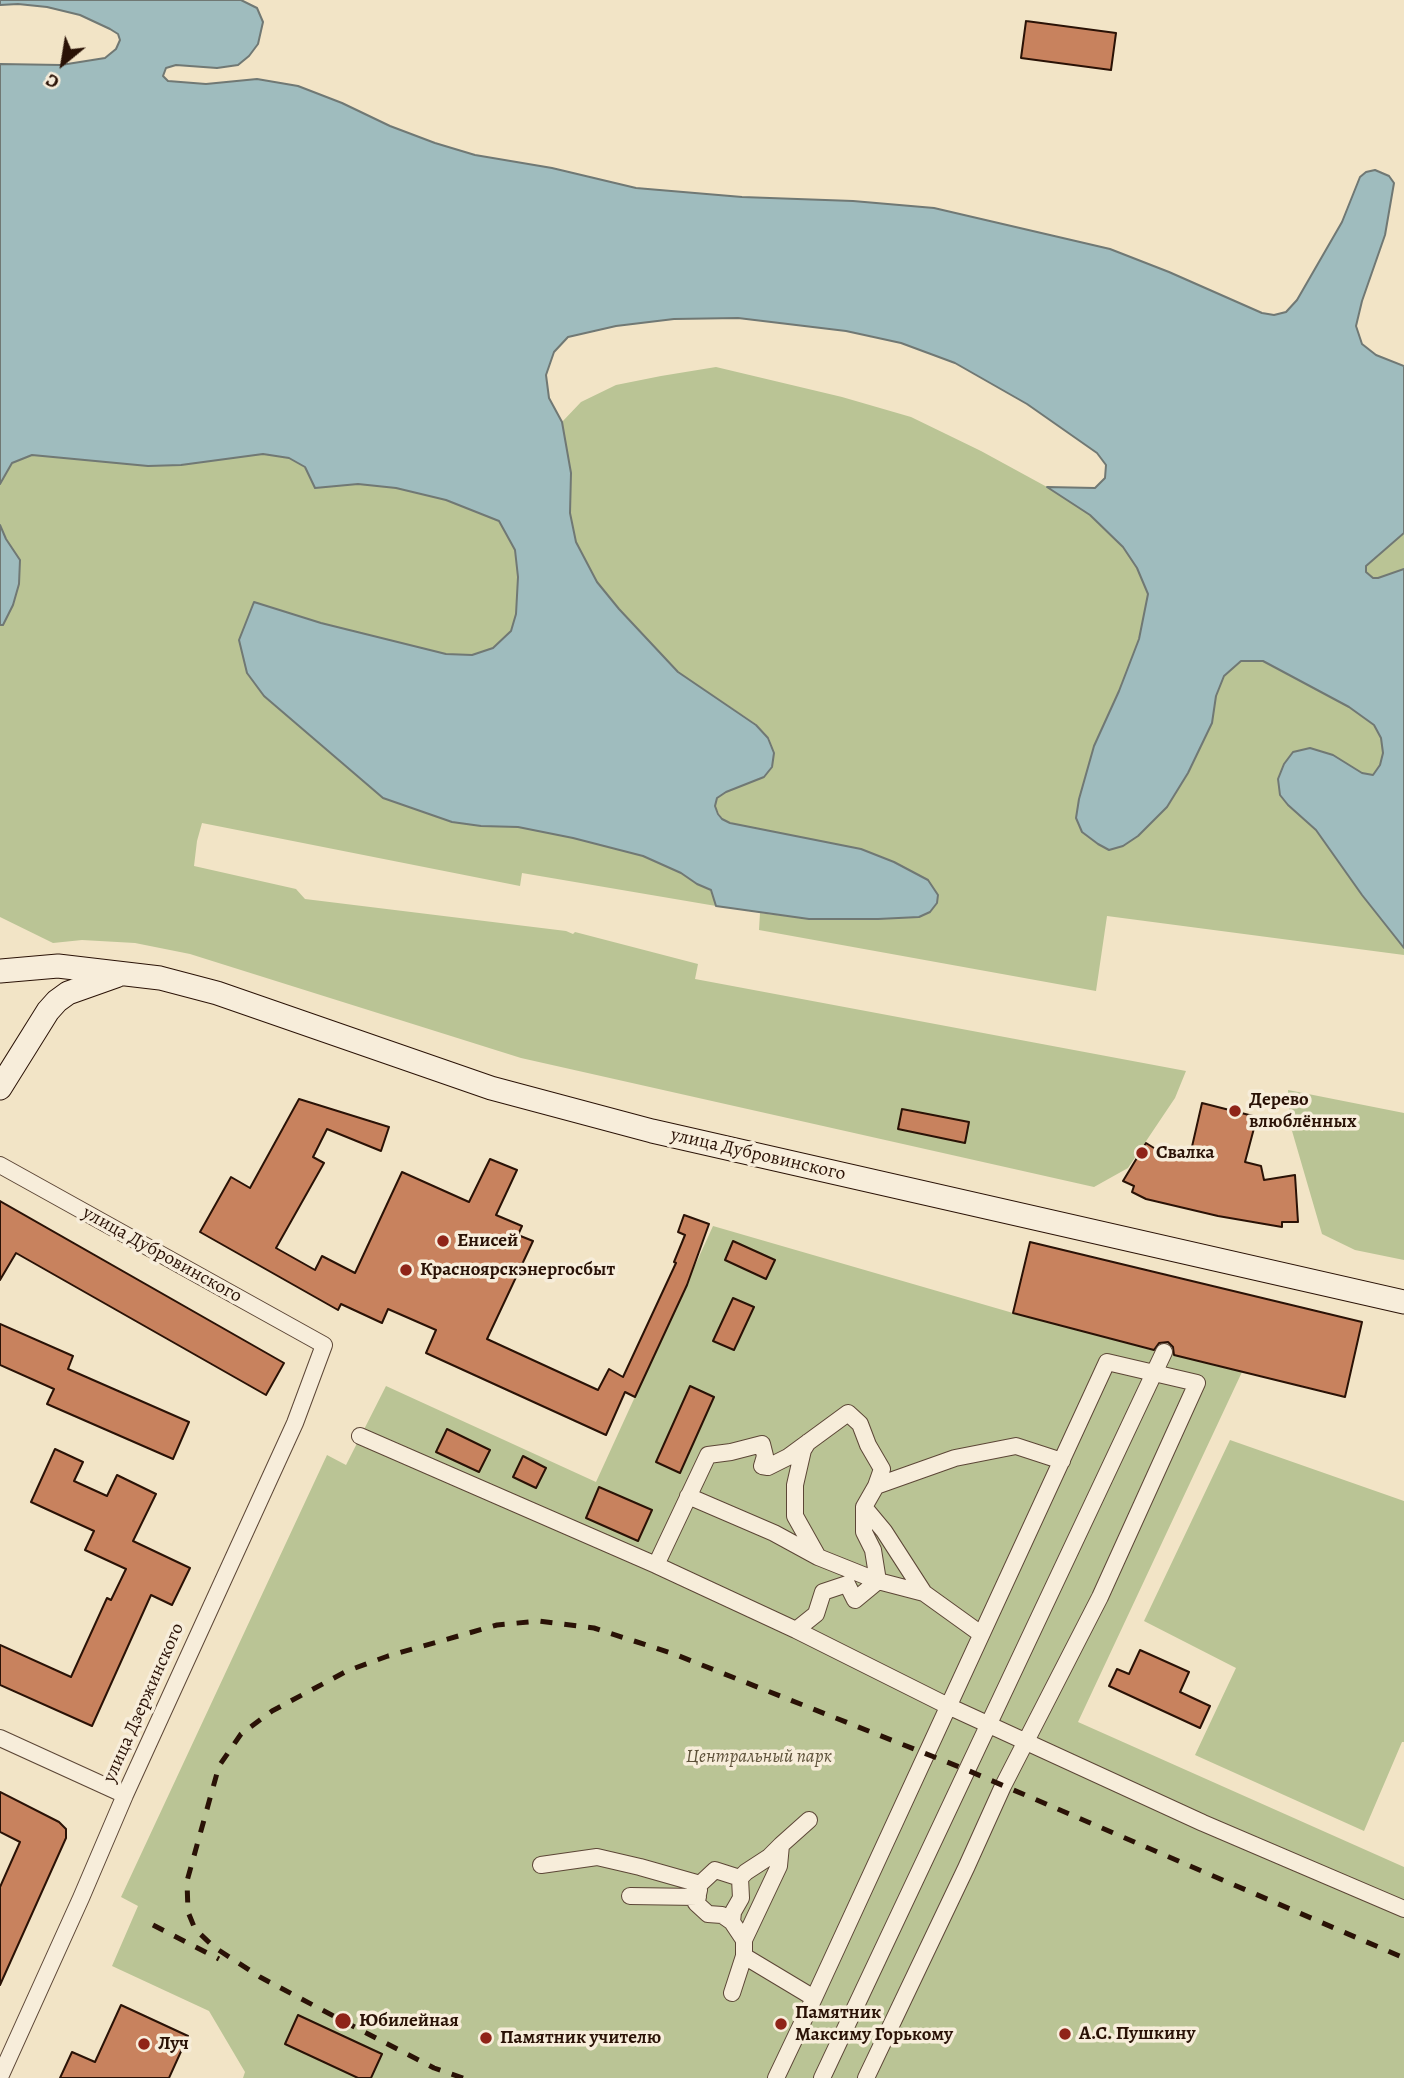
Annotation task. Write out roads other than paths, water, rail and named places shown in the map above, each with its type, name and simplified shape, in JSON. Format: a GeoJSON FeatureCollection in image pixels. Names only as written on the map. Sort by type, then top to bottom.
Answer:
{"type":"FeatureCollection","features":[{"type":"Feature","properties":{"kind":"main road","name":"улица Дубровинского"},"geometry":{"type":"LineString","coordinates":[[0,971],[58,966],[160,978],[217,993],[491,1088],[652,1131],[1404,1302]]}},
{"type":"Feature","properties":{"kind":"main road","name":"улица Дубровинского"},"geometry":{"type":"LineString","coordinates":[[0,1088],[57,1001],[68,993],[122,974]]}},
{"type":"Feature","properties":{"kind":"street","name":"улица Дубровинского"},"geometry":{"type":"LineString","coordinates":[[0,1166],[324,1345]]}},
{"type":"Feature","properties":{"kind":"street","name":"улица Дзержинского"},"geometry":{"type":"LineString","coordinates":[[0,2077],[295,1423],[324,1345]]}},
{"type":"Feature","properties":{"kind":"street"},"geometry":{"type":"LineString","coordinates":[[822,2078],[1164,1352]]}},
{"type":"Feature","properties":{"kind":"street"},"geometry":{"type":"LineString","coordinates":[[776,2078],[1107,1362],[1197,1384],[1100,1597],[1024,1741],[866,2078]]}},
{"type":"Feature","properties":{"kind":"street"},"geometry":{"type":"LineString","coordinates":[[656,1565],[708,1455],[762,1444],[765,1456],[762,1466],[768,1467],[788,1457],[848,1413],[860,1424],[882,1469],[864,1507],[864,1532],[873,1550],[878,1581]]}},
{"type":"Feature","properties":{"kind":"street"},"geometry":{"type":"LineString","coordinates":[[360,1436],[656,1565],[796,1630],[947,1706],[1203,1823],[1404,1909]]}},
{"type":"Feature","properties":{"kind":"street"},"geometry":{"type":"LineString","coordinates":[[808,1442],[803,1450],[795,1485],[795,1516],[818,1557]]}},
{"type":"Feature","properties":{"kind":"street"},"geometry":{"type":"LineString","coordinates":[[876,1486],[955,1458],[1016,1446],[1062,1461]]}},
{"type":"Feature","properties":{"kind":"street"},"geometry":{"type":"LineString","coordinates":[[688,1496],[774,1533],[818,1557],[878,1581],[924,1593],[981,1634]]}},
{"type":"Feature","properties":{"kind":"street"},"geometry":{"type":"LineString","coordinates":[[864,1507],[884,1531],[924,1593]]}},
{"type":"Feature","properties":{"kind":"street"},"geometry":{"type":"LineString","coordinates":[[796,1630],[816,1614],[823,1592],[846,1584],[855,1600],[878,1581]]}},
{"type":"Feature","properties":{"kind":"street"},"geometry":{"type":"LineString","coordinates":[[0,1738],[125,1795]]}},
{"type":"Feature","properties":{"kind":"street"},"geometry":{"type":"LineString","coordinates":[[732,1922],[733,1912],[741,1898],[740,1878],[769,1857],[809,1820]]}},
{"type":"Feature","properties":{"kind":"street"},"geometry":{"type":"LineString","coordinates":[[732,1993],[744,1948],[779,1866],[781,1845]]}},
{"type":"Feature","properties":{"kind":"street"},"geometry":{"type":"LineString","coordinates":[[541,1864],[597,1857],[648,1870],[699,1891]]}},
{"type":"Feature","properties":{"kind":"street"},"geometry":{"type":"LineString","coordinates":[[648,1870],[649,1896]]}},
{"type":"Feature","properties":{"kind":"street"},"geometry":{"type":"LineString","coordinates":[[740,1878],[715,1870],[699,1891],[696,1903],[708,1914],[722,1915],[732,1922],[744,1948],[814,1998]]}},
{"type":"Feature","properties":{"kind":"street"},"geometry":{"type":"LineString","coordinates":[[630,1896],[699,1891]]}},
{"type":"Feature","properties":{"kind":"water"},"geometry":{"type":"Polygon","coordinates":[[[0,0],[241,0],[257,8],[263,22],[258,44],[249,56],[238,65],[217,68],[176,65],[166,68],[163,76],[168,81],[206,84],[257,79],[298,86],[435,143],[475,155],[552,168],[636,188],[934,208],[1110,249],[1262,313],[1274,315],[1286,312],[1297,300],[1342,222],[1360,177],[1375,170],[1389,176],[1394,183],[1385,235],[1356,326],[1362,344],[1376,355],[1404,366],[1404,533],[1366,566],[1366,572],[1373,578],[1378,578],[1404,569],[1404,948],[1316,830],[1280,795],[1278,779],[1293,752],[1310,748],[1333,755],[1362,773],[1373,775],[1380,765],[1383,753],[1381,738],[1374,725],[1349,707],[1263,661],[1241,661],[1224,676],[1216,696],[1212,723],[1188,773],[1167,807],[1138,836],[1123,846],[1109,850],[1082,832],[1076,818],[1079,799],[1094,746],[1139,639],[1148,594],[1137,568],[1123,547],[1090,515],[1047,487],[1095,488],[1105,478],[1106,465],[1097,453],[1027,404],[955,363],[901,343],[846,331],[738,318],[674,319],[616,326],[568,337],[554,352],[546,375],[549,398],[562,422],[571,473],[570,513],[576,542],[597,582],[678,672],[756,725],[768,738],[774,753],[772,767],[764,777],[717,798],[715,806],[718,814],[730,823],[861,849],[894,862],[928,880],[938,895],[937,903],[930,912],[919,917],[809,919],[716,906],[711,890],[643,856],[518,827],[452,822],[383,798],[264,696],[247,673],[239,640],[254,602],[321,623],[446,654],[472,655],[493,648],[511,631],[516,614],[518,577],[515,550],[499,521],[446,500],[396,488],[358,484],[315,488],[305,467],[289,458],[263,454],[181,465],[148,466],[32,455],[12,463],[0,484],[0,64],[61,65],[105,58],[116,49],[120,40],[118,34],[110,29],[80,15],[47,7],[0,5],[0,0]]]}},
{"type":"Feature","properties":{"kind":"water"},"geometry":{"type":"Polygon","coordinates":[[[0,525],[20,560],[19,584],[3,625],[0,625],[0,525]]]}},
{"type":"Feature","properties":{"kind":"railway"},"geometry":{"type":"LineString","coordinates":[[463,2078],[434,2068],[343,2021],[260,1977],[214,1947],[195,1929],[188,1912],[187,1881],[219,1766],[241,1734],[272,1711],[347,1671],[388,1656],[497,1625],[539,1621],[594,1628],[674,1654],[967,1770],[1404,1958]]}},
{"type":"Feature","properties":{"kind":"railway"},"geometry":{"type":"LineString","coordinates":[[153,1925],[219,1959]]}},
{"type":"Feature","properties":{"kind":"place","name":"Дерево влюблённых"},"geometry":{"type":"Point","coordinates":[1235,1111]}},
{"type":"Feature","properties":{"kind":"place","name":"Свалка"},"geometry":{"type":"Point","coordinates":[1142,1153]}},
{"type":"Feature","properties":{"kind":"place","name":"Енисей"},"geometry":{"type":"Point","coordinates":[443,1241]}},
{"type":"Feature","properties":{"kind":"place","name":"Красноярскэнергосбыт"},"geometry":{"type":"Point","coordinates":[406,1270]}},
{"type":"Feature","properties":{"kind":"place","name":"Юбилейная"},"geometry":{"type":"Point","coordinates":[343,2021]}},
{"type":"Feature","properties":{"kind":"place","name":"Памятник Максиму Горькому"},"geometry":{"type":"Point","coordinates":[781,2024]}},
{"type":"Feature","properties":{"kind":"place","name":"А.С. Пушкину"},"geometry":{"type":"Point","coordinates":[1065,2034]}},
{"type":"Feature","properties":{"kind":"place","name":"Памятник учителю"},"geometry":{"type":"Point","coordinates":[486,2038]}},
{"type":"Feature","properties":{"kind":"place","name":"Луч"},"geometry":{"type":"Point","coordinates":[144,2044]}},
{"type":"Feature","properties":{"kind":"park label","name":"Центральный парк"},"geometry":{"type":"Point","coordinates":[759,1757]}}]}
